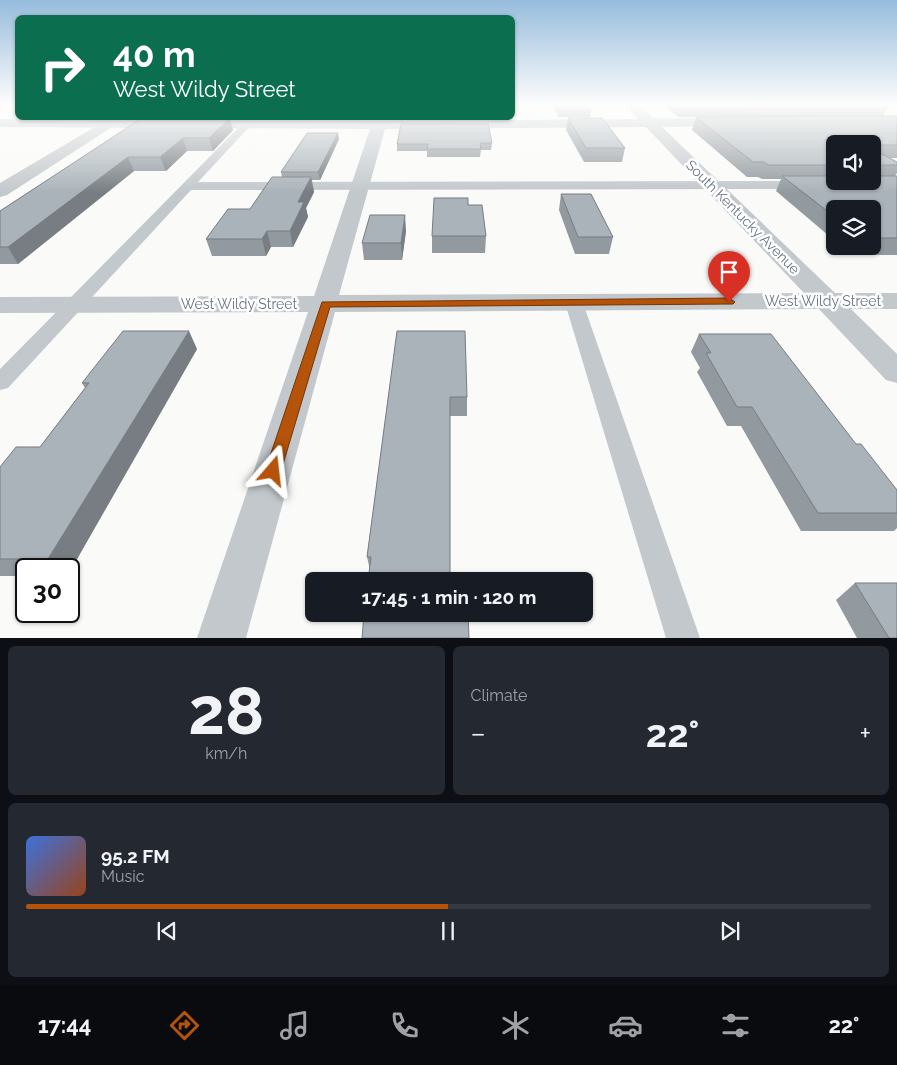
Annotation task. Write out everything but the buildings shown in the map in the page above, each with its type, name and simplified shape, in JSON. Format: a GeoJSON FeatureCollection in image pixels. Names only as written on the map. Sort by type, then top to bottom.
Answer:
{"type":"FeatureCollection","features":[{"type":"Feature","properties":{"kind":"street"},"geometry":{"type":"LineString","coordinates":[[0,191],[92,134]]}},
{"type":"Feature","properties":{"kind":"street"},"geometry":{"type":"LineString","coordinates":[[221,638],[376,134]]}},
{"type":"Feature","properties":{"kind":"street","name":"South Kentucky Avenue"},"geometry":{"type":"LineString","coordinates":[[660,134],[897,372]]}},
{"type":"Feature","properties":{"kind":"street","name":"West Wildy Street"},"geometry":{"type":"LineString","coordinates":[[0,305],[897,301]]}},
{"type":"Feature","properties":{"kind":"lane"},"geometry":{"type":"LineString","coordinates":[[0,382],[238,134]]}},
{"type":"Feature","properties":{"kind":"lane"},"geometry":{"type":"LineString","coordinates":[[188,186],[819,185]]}},
{"type":"Feature","properties":{"kind":"lane"},"geometry":{"type":"LineString","coordinates":[[574,303],[683,638]]}},
{"type":"Feature","properties":{"kind":"route"},"geometry":{"type":"LineString","coordinates":[[273,471],[325,304],[729,302]]}}]}
